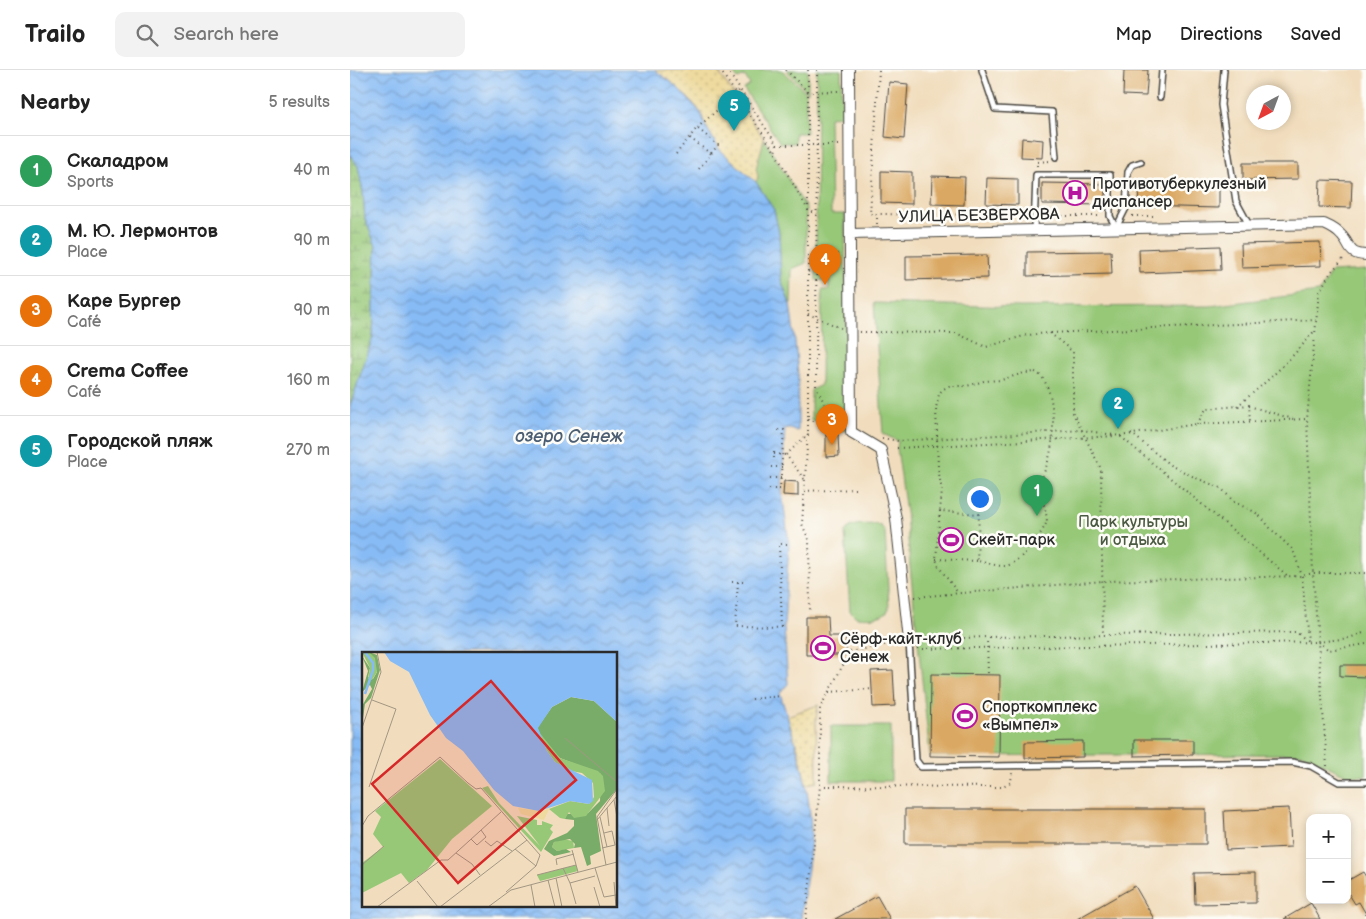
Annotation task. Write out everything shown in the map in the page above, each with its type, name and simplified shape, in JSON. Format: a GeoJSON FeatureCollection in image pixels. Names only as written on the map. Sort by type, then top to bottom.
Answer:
{"type":"FeatureCollection","features":[{"type":"Feature","properties":{"kind":"street"},"geometry":{"type":"LineString","coordinates":[[849,70],[851,432],[881,450],[896,518],[909,645]]}},
{"type":"Feature","properties":{"kind":"street","name":"УЛИЦА БЕЗВЕРХОВА"},"geometry":{"type":"LineString","coordinates":[[850,234],[1324,224],[1343,236],[1351,251]]}},
{"type":"Feature","properties":{"kind":"street"},"geometry":{"type":"LineString","coordinates":[[1351,251],[1356,254],[1366,255]]}},
{"type":"Feature","properties":{"kind":"lane"},"geometry":{"type":"LineString","coordinates":[[982,70],[995,109],[1052,112],[1056,157]]}},
{"type":"Feature","properties":{"kind":"lane"},"geometry":{"type":"LineString","coordinates":[[1160,97],[1162,70]]}},
{"type":"Feature","properties":{"kind":"lane"},"geometry":{"type":"LineString","coordinates":[[1224,70],[1221,104],[1236,201],[1250,226]]}},
{"type":"Feature","properties":{"kind":"lane"},"geometry":{"type":"LineString","coordinates":[[1116,228],[1126,208],[1128,172],[1132,165],[1141,162]]}},
{"type":"Feature","properties":{"kind":"lane"},"geometry":{"type":"LineString","coordinates":[[1034,230],[1036,175],[1110,175],[1110,216],[1116,228]]}},
{"type":"Feature","properties":{"kind":"lane"},"geometry":{"type":"LineString","coordinates":[[909,645],[916,763],[925,767],[1292,762],[1306,764],[1339,782],[1366,782]]}},
{"type":"Feature","properties":{"kind":"path"},"geometry":{"type":"LineString","coordinates":[[720,70],[775,152],[808,210],[817,214]]}},
{"type":"Feature","properties":{"kind":"path"},"geometry":{"type":"LineString","coordinates":[[727,70],[777,145],[775,152]]}},
{"type":"Feature","properties":{"kind":"path"},"geometry":{"type":"LineString","coordinates":[[786,70],[808,92],[849,90]]}},
{"type":"Feature","properties":{"kind":"path"},"geometry":{"type":"LineString","coordinates":[[808,70],[808,434],[802,524],[809,540],[810,612]]}},
{"type":"Feature","properties":{"kind":"path"},"geometry":{"type":"LineString","coordinates":[[808,419],[836,428],[816,386],[817,70]]}},
{"type":"Feature","properties":{"kind":"path"},"geometry":{"type":"LineString","coordinates":[[879,70],[870,214],[1110,216]]}},
{"type":"Feature","properties":{"kind":"path"},"geometry":{"type":"LineString","coordinates":[[676,154],[697,128],[740,90]]}},
{"type":"Feature","properties":{"kind":"path"},"geometry":{"type":"LineString","coordinates":[[697,128],[718,145],[698,170]]}},
{"type":"Feature","properties":{"kind":"path"},"geometry":{"type":"LineString","coordinates":[[690,138],[711,154]]}},
{"type":"Feature","properties":{"kind":"path"},"geometry":{"type":"LineString","coordinates":[[777,145],[849,145]]}},
{"type":"Feature","properties":{"kind":"path"},"geometry":{"type":"LineString","coordinates":[[1036,175],[1037,162],[1051,161],[1056,157]]}},
{"type":"Feature","properties":{"kind":"path"},"geometry":{"type":"LineString","coordinates":[[1123,216],[1160,216]]}},
{"type":"Feature","properties":{"kind":"path"},"geometry":{"type":"LineString","coordinates":[[808,272],[816,265],[850,248]]}},
{"type":"Feature","properties":{"kind":"path"},"geometry":{"type":"LineString","coordinates":[[1328,776],[1313,573],[1307,418],[1319,292],[1331,272],[1351,251]]}},
{"type":"Feature","properties":{"kind":"path"},"geometry":{"type":"LineString","coordinates":[[808,314],[850,332],[956,333],[986,347],[1027,335],[1050,333],[1316,320]]}},
{"type":"Feature","properties":{"kind":"path"},"geometry":{"type":"LineString","coordinates":[[1237,406],[1278,372],[1315,330]]}},
{"type":"Feature","properties":{"kind":"path"},"geometry":{"type":"LineString","coordinates":[[1050,333],[1073,352],[1073,413],[1101,469],[1103,635]]}},
{"type":"Feature","properties":{"kind":"path"},"geometry":{"type":"LineString","coordinates":[[936,559],[1010,565],[1024,554],[1045,526],[1047,520],[1041,499],[1041,482],[1053,440],[1053,432],[1052,407],[1046,383],[1041,375],[1034,372],[1024,373],[1001,380],[984,381],[967,386],[949,386],[939,394],[936,408],[939,439],[939,480],[942,491],[936,559],[938,567],[958,593]]}},
{"type":"Feature","properties":{"kind":"path"},"geometry":{"type":"LineString","coordinates":[[1197,424],[1206,409],[1237,406],[1249,406],[1295,419]]}},
{"type":"Feature","properties":{"kind":"path"},"geometry":{"type":"LineString","coordinates":[[1249,406],[1250,421]]}},
{"type":"Feature","properties":{"kind":"path"},"geometry":{"type":"LineString","coordinates":[[897,448],[1120,436],[1197,424],[1307,418]]}},
{"type":"Feature","properties":{"kind":"path"},"geometry":{"type":"LineString","coordinates":[[769,489],[780,489],[784,430],[775,430]]}},
{"type":"Feature","properties":{"kind":"path"},"geometry":{"type":"LineString","coordinates":[[879,438],[898,441],[1082,430],[1120,436],[1289,576]]}},
{"type":"Feature","properties":{"kind":"path"},"geometry":{"type":"LineString","coordinates":[[1132,433],[1170,465],[1221,488],[1234,502],[1255,512],[1293,550],[1302,576],[1308,642]]}},
{"type":"Feature","properties":{"kind":"path"},"geometry":{"type":"LineString","coordinates":[[774,454],[786,454],[808,434]]}},
{"type":"Feature","properties":{"kind":"path"},"geometry":{"type":"LineString","coordinates":[[774,449],[774,458]]}},
{"type":"Feature","properties":{"kind":"path"},"geometry":{"type":"LineString","coordinates":[[786,454],[805,480]]}},
{"type":"Feature","properties":{"kind":"path"},"geometry":{"type":"LineString","coordinates":[[771,467],[782,467]]}},
{"type":"Feature","properties":{"kind":"path"},"geometry":{"type":"LineString","coordinates":[[770,478],[781,478]]}},
{"type":"Feature","properties":{"kind":"path"},"geometry":{"type":"LineString","coordinates":[[804,491],[854,489]]}},
{"type":"Feature","properties":{"kind":"path"},"geometry":{"type":"LineString","coordinates":[[940,511],[979,514],[976,561]]}},
{"type":"Feature","properties":{"kind":"path"},"geometry":{"type":"LineString","coordinates":[[738,582],[735,626],[783,627],[779,544],[790,544]]}},
{"type":"Feature","properties":{"kind":"path"},"geometry":{"type":"LineString","coordinates":[[904,598],[1103,580],[1366,573]]}},
{"type":"Feature","properties":{"kind":"path"},"geometry":{"type":"LineString","coordinates":[[732,582],[743,582]]}},
{"type":"Feature","properties":{"kind":"path"},"geometry":{"type":"LineString","coordinates":[[909,645],[986,637],[1296,632],[1308,642]]}},
{"type":"Feature","properties":{"kind":"path"},"geometry":{"type":"LineString","coordinates":[[806,919],[820,786],[820,708],[850,652],[890,643],[987,648],[1318,642],[1349,638],[1366,632]]}},
{"type":"Feature","properties":{"kind":"path"},"geometry":{"type":"LineString","coordinates":[[986,637],[988,675]]}},
{"type":"Feature","properties":{"kind":"path"},"geometry":{"type":"LineString","coordinates":[[1318,642],[1329,650],[1366,644]]}},
{"type":"Feature","properties":{"kind":"path"},"geometry":{"type":"LineString","coordinates":[[829,692],[872,689]]}},
{"type":"Feature","properties":{"kind":"path"},"geometry":{"type":"LineString","coordinates":[[752,699],[781,696]]}},
{"type":"Feature","properties":{"kind":"path"},"geometry":{"type":"LineString","coordinates":[[820,786],[1001,786],[1011,782],[1012,766]]}},
{"type":"Feature","properties":{"kind":"green space"},"geometry":{"type":"Polygon","coordinates":[[[731,70],[782,70],[806,92],[806,133],[795,133],[795,143],[780,143],[744,89],[750,85],[745,76],[738,79],[731,70]]]}},
{"type":"Feature","properties":{"kind":"green space"},"geometry":{"type":"Polygon","coordinates":[[[808,70],[808,92],[787,71],[808,70]]]}},
{"type":"Feature","properties":{"kind":"green space"},"geometry":{"type":"Polygon","coordinates":[[[817,70],[841,70],[842,116],[829,117],[831,214],[845,214],[847,388],[845,431],[811,420],[811,390],[821,385],[822,290],[829,290],[829,281],[816,280],[817,70]]]}},
{"type":"Feature","properties":{"kind":"green space"},"geometry":{"type":"Polygon","coordinates":[[[764,139],[806,208],[806,263],[792,269],[790,304],[781,280],[779,233],[774,210],[756,182],[758,177],[756,168],[764,139]]]}},
{"type":"Feature","properties":{"kind":"green space"},"geometry":{"type":"Polygon","coordinates":[[[350,155],[358,166],[363,192],[365,219],[376,246],[373,337],[350,406],[350,155]]]}},
{"type":"Feature","properties":{"kind":"green space","name":"Парк культуры и отдыха"},"geometry":{"type":"Polygon","coordinates":[[[1366,270],[1366,776],[1344,774],[1302,754],[930,756],[906,512],[897,448],[898,441],[883,434],[874,303],[1020,307],[1210,306],[1319,292],[1331,272],[1366,270]]]}},
{"type":"Feature","properties":{"kind":"green space"},"geometry":{"type":"Polygon","coordinates":[[[875,524],[881,526],[885,531],[889,608],[887,612],[880,616],[856,617],[850,611],[845,532],[854,525],[875,524]]]}},
{"type":"Feature","properties":{"kind":"green space"},"geometry":{"type":"Polygon","coordinates":[[[831,726],[891,726],[891,781],[831,781],[831,726]]]}},
{"type":"Feature","properties":{"kind":"sand"},"geometry":{"type":"Polygon","coordinates":[[[655,70],[717,70],[764,139],[756,168],[758,177],[756,182],[720,150],[695,105],[678,88],[655,70]]]}},
{"type":"Feature","properties":{"kind":"sand"},"geometry":{"type":"Polygon","coordinates":[[[818,705],[816,719],[817,782],[806,784],[799,752],[787,716],[818,705]]]}},
{"type":"Feature","properties":{"kind":"water","name":"озеро Сенеж"},"geometry":{"type":"Polygon","coordinates":[[[350,70],[655,70],[678,88],[701,113],[705,125],[720,150],[756,182],[774,210],[779,233],[781,280],[790,304],[798,374],[798,431],[785,428],[782,492],[789,544],[784,627],[788,684],[780,693],[801,763],[810,816],[811,835],[801,919],[350,919],[350,406],[373,337],[376,246],[365,219],[363,192],[358,166],[350,155],[350,70]]]}},
{"type":"Feature","properties":{"kind":"building"},"geometry":{"type":"Polygon","coordinates":[[[1124,70],[1148,70],[1146,96],[1123,95],[1124,70]]]}},
{"type":"Feature","properties":{"kind":"building"},"geometry":{"type":"Polygon","coordinates":[[[889,82],[908,84],[904,139],[885,137],[889,82]]]}},
{"type":"Feature","properties":{"kind":"building"},"geometry":{"type":"Polygon","coordinates":[[[1022,138],[1043,140],[1042,158],[1021,157],[1022,138]]]}},
{"type":"Feature","properties":{"kind":"building"},"geometry":{"type":"Polygon","coordinates":[[[1243,163],[1298,163],[1298,179],[1243,180],[1243,163]]]}},
{"type":"Feature","properties":{"kind":"building"},"geometry":{"type":"Polygon","coordinates":[[[881,171],[912,172],[912,204],[881,203],[881,171]]]}},
{"type":"Feature","properties":{"kind":"building"},"geometry":{"type":"Polygon","coordinates":[[[932,176],[965,177],[964,205],[931,204],[932,176]]]}},
{"type":"Feature","properties":{"kind":"building"},"geometry":{"type":"Polygon","coordinates":[[[987,178],[1018,179],[1018,205],[986,204],[987,178]]]}},
{"type":"Feature","properties":{"kind":"building"},"geometry":{"type":"Polygon","coordinates":[[[1320,180],[1352,181],[1351,208],[1319,207],[1320,180]]]}},
{"type":"Feature","properties":{"kind":"building"},"geometry":{"type":"Polygon","coordinates":[[[1042,183],[1105,184],[1105,205],[1042,204],[1042,183]]]}},
{"type":"Feature","properties":{"kind":"building"},"geometry":{"type":"Polygon","coordinates":[[[1139,184],[1219,185],[1219,208],[1138,206],[1139,184]]]}},
{"type":"Feature","properties":{"kind":"building"},"geometry":{"type":"Polygon","coordinates":[[[1320,242],[1321,266],[1242,268],[1241,244],[1320,242]]]}},
{"type":"Feature","properties":{"kind":"building"},"geometry":{"type":"Polygon","coordinates":[[[1220,246],[1221,270],[1140,273],[1139,249],[1220,246]]]}},
{"type":"Feature","properties":{"kind":"building"},"geometry":{"type":"Polygon","coordinates":[[[1111,251],[1112,274],[1027,276],[1027,252],[1111,251]]]}},
{"type":"Feature","properties":{"kind":"building"},"geometry":{"type":"Polygon","coordinates":[[[987,255],[988,278],[906,280],[906,256],[987,255]]]}},
{"type":"Feature","properties":{"kind":"building"},"geometry":{"type":"Polygon","coordinates":[[[826,434],[838,434],[839,456],[826,457],[826,434]]]}},
{"type":"Feature","properties":{"kind":"building"},"geometry":{"type":"Polygon","coordinates":[[[784,481],[798,482],[798,496],[783,495],[784,481]]]}},
{"type":"Feature","properties":{"kind":"building"},"geometry":{"type":"Polygon","coordinates":[[[806,617],[828,617],[829,636],[846,636],[846,655],[806,655],[806,617]]]}},
{"type":"Feature","properties":{"kind":"building"},"geometry":{"type":"Polygon","coordinates":[[[1340,665],[1366,665],[1366,677],[1340,676],[1340,665]]]}},
{"type":"Feature","properties":{"kind":"building"},"geometry":{"type":"Polygon","coordinates":[[[893,670],[895,706],[873,707],[871,671],[893,670]]]}},
{"type":"Feature","properties":{"kind":"building","name":"Спорткомплекс «Вымпел»"},"geometry":{"type":"Polygon","coordinates":[[[931,674],[1000,675],[999,757],[930,756],[931,674]]]}},
{"type":"Feature","properties":{"kind":"building"},"geometry":{"type":"Polygon","coordinates":[[[1134,740],[1193,740],[1193,755],[1134,756],[1134,740]]]}},
{"type":"Feature","properties":{"kind":"building"},"geometry":{"type":"Polygon","coordinates":[[[1083,741],[1083,757],[1025,758],[1025,742],[1083,741]]]}},
{"type":"Feature","properties":{"kind":"building"},"geometry":{"type":"Polygon","coordinates":[[[1289,808],[1291,847],[1226,850],[1224,811],[1289,808]]]}},
{"type":"Feature","properties":{"kind":"building"},"geometry":{"type":"Polygon","coordinates":[[[905,809],[1206,809],[1206,844],[905,844],[905,809]]]}},
{"type":"Feature","properties":{"kind":"building"},"geometry":{"type":"Polygon","coordinates":[[[1256,872],[1256,903],[1195,904],[1194,873],[1256,872]]]}},
{"type":"Feature","properties":{"kind":"building"},"geometry":{"type":"Polygon","coordinates":[[[1363,872],[1366,877],[1366,914],[1359,902],[1355,904],[1351,898],[1351,879],[1363,872]]]}},
{"type":"Feature","properties":{"kind":"building"},"geometry":{"type":"Polygon","coordinates":[[[1135,886],[1154,919],[1077,919],[1135,886]]]}},
{"type":"Feature","properties":{"kind":"building"},"geometry":{"type":"Polygon","coordinates":[[[877,896],[890,919],[835,919],[877,896]]]}},
{"type":"Feature","properties":{"kind":"building"},"geometry":{"type":"Polygon","coordinates":[[[1312,904],[1320,919],[1284,919],[1312,904]]]}},
{"type":"Feature","properties":{"kind":"place","name":"Городской пляж"},"geometry":{"type":"Point","coordinates":[734,131]}},
{"type":"Feature","properties":{"kind":"place","name":"Противотуберкулезный диспансер"},"geometry":{"type":"Point","coordinates":[1075,193]}},
{"type":"Feature","properties":{"kind":"place","name":"Crema Coffee"},"geometry":{"type":"Point","coordinates":[825,285]}},
{"type":"Feature","properties":{"kind":"place","name":"М. Ю. Лермонтов"},"geometry":{"type":"Point","coordinates":[1118,429]}},
{"type":"Feature","properties":{"kind":"place","name":"Каре Бургер"},"geometry":{"type":"Point","coordinates":[832,445]}},
{"type":"Feature","properties":{"kind":"place","name":"Скаладром"},"geometry":{"type":"Point","coordinates":[1037,516]}},
{"type":"Feature","properties":{"kind":"place","name":"Скейт-парк"},"geometry":{"type":"Point","coordinates":[951,540]}},
{"type":"Feature","properties":{"kind":"place","name":"Сёрф-кайт-клуб Сенеж"},"geometry":{"type":"Point","coordinates":[823,648]}},
{"type":"Feature","properties":{"kind":"place","name":"Спорткомплекс «Вымпел»"},"geometry":{"type":"Point","coordinates":[965,716]}}]}
